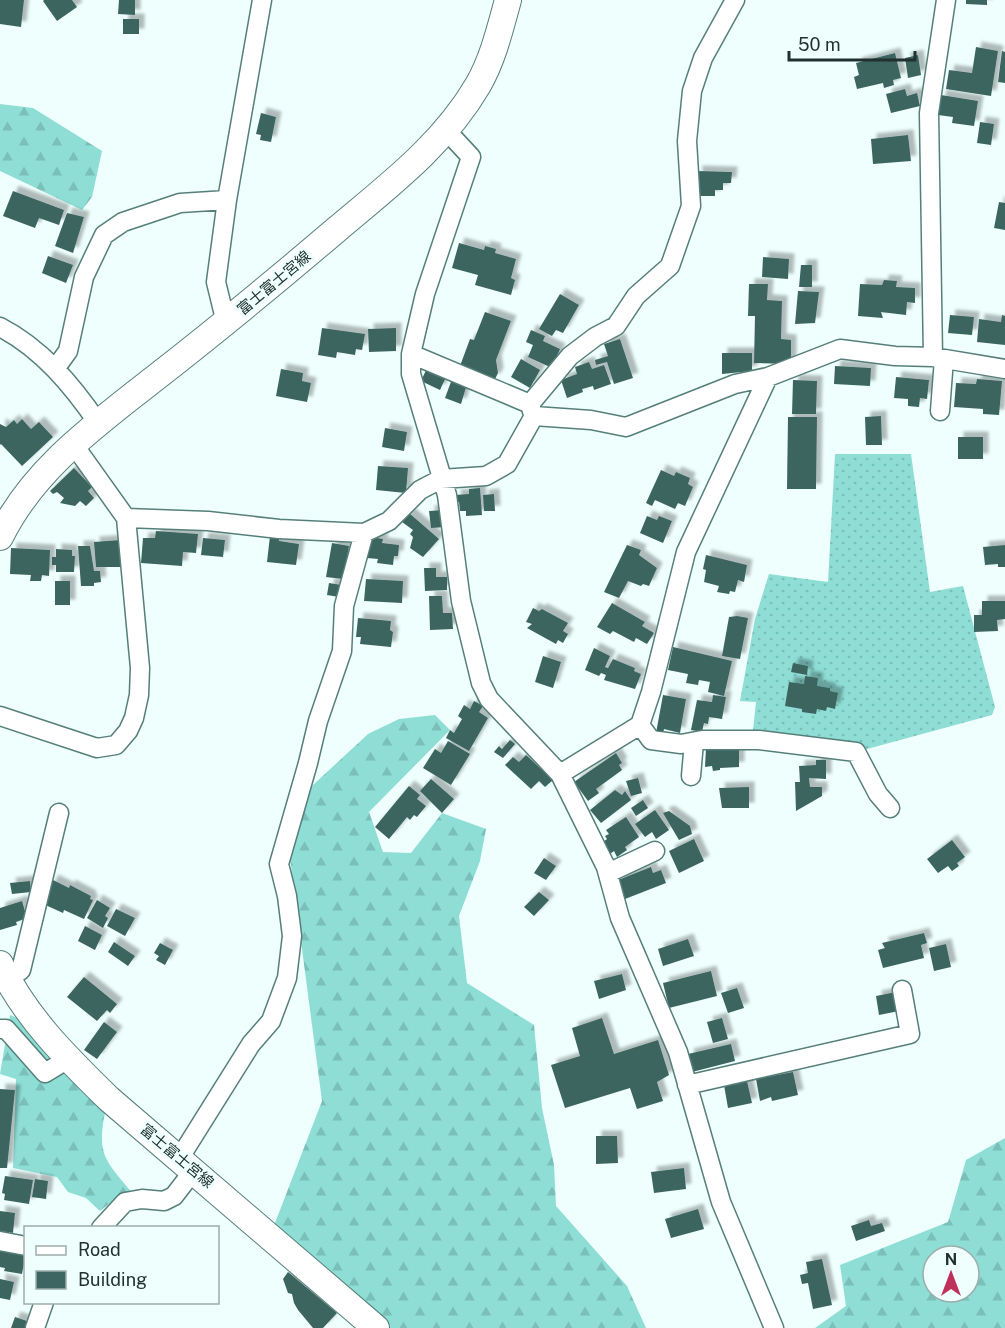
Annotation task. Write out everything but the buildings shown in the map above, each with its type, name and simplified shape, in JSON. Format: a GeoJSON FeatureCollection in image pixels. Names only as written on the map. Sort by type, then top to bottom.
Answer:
{"type":"FeatureCollection","features":[{"type":"Feature","properties":{"kind":"main road","name":"富士富士宮線"},"geometry":{"type":"LineString","coordinates":[[0,537],[9,518],[48,467],[98,423],[226,323],[421,158],[446,130],[479,84],[498,38],[508,0]]}},
{"type":"Feature","properties":{"kind":"main road","name":"富士富士宮線"},"geometry":{"type":"LineString","coordinates":[[4,971],[21,1000],[51,1040],[109,1099],[376,1328]]}},
{"type":"Feature","properties":{"kind":"street"},"geometry":{"type":"LineString","coordinates":[[226,323],[216,282],[227,200],[262,0]]}},
{"type":"Feature","properties":{"kind":"street"},"geometry":{"type":"LineString","coordinates":[[126,518],[208,521],[279,530],[364,533],[388,521],[420,490],[441,479],[486,476],[507,464],[532,410],[570,356],[595,337],[616,326],[636,296],[670,266],[691,206],[687,141],[692,91],[703,58],[735,0]]}},
{"type":"Feature","properties":{"kind":"street"},"geometry":{"type":"LineString","coordinates":[[940,411],[929,112],[946,0]]}},
{"type":"Feature","properties":{"kind":"street"},"geometry":{"type":"LineString","coordinates":[[446,130],[471,158],[425,294],[411,354],[411,374],[447,495],[461,601],[480,683],[489,699],[560,774],[608,873],[620,918],[678,1052],[721,1203],[774,1328]]}},
{"type":"Feature","properties":{"kind":"street"},"geometry":{"type":"LineString","coordinates":[[55,369],[68,351],[84,277],[105,235],[123,222],[180,203],[227,200]]}},
{"type":"Feature","properties":{"kind":"street"},"geometry":{"type":"LineString","coordinates":[[0,327],[21,338],[55,369],[79,395],[98,423]]}},
{"type":"Feature","properties":{"kind":"street"},"geometry":{"type":"LineString","coordinates":[[411,354],[532,410],[626,427],[735,384],[768,377],[840,349],[895,356],[939,358],[1005,369]]}},
{"type":"Feature","properties":{"kind":"street"},"geometry":{"type":"LineString","coordinates":[[560,774],[640,725],[651,692],[686,552],[768,377]]}},
{"type":"Feature","properties":{"kind":"street"},"geometry":{"type":"LineString","coordinates":[[0,716],[97,748],[116,745],[128,731],[134,718],[140,668],[126,518],[74,445]]}},
{"type":"Feature","properties":{"kind":"street"},"geometry":{"type":"LineString","coordinates":[[102,1226],[125,1202],[142,1199],[164,1201],[174,1196],[186,1164],[251,1044],[271,1021],[287,978],[292,936],[287,896],[279,864],[318,721],[342,651],[344,606],[364,533]]}},
{"type":"Feature","properties":{"kind":"street"},"geometry":{"type":"LineString","coordinates":[[640,725],[651,740],[681,744],[759,740],[856,752],[878,794],[890,808]]}},
{"type":"Feature","properties":{"kind":"street"},"geometry":{"type":"LineString","coordinates":[[691,776],[694,742]]}},
{"type":"Feature","properties":{"kind":"street"},"geometry":{"type":"LineString","coordinates":[[4,971],[21,970],[59,813]]}},
{"type":"Feature","properties":{"kind":"street"},"geometry":{"type":"LineString","coordinates":[[608,873],[656,851]]}},
{"type":"Feature","properties":{"kind":"street"},"geometry":{"type":"LineString","coordinates":[[687,1085],[910,1034],[902,990]]}},
{"type":"Feature","properties":{"kind":"street"},"geometry":{"type":"LineString","coordinates":[[0,1029],[6,1029],[45,1072],[68,1059]]}},
{"type":"Feature","properties":{"kind":"street"},"geometry":{"type":"LineString","coordinates":[[0,1241],[24,1246]]}},
{"type":"Feature","properties":{"kind":"street"},"geometry":{"type":"LineString","coordinates":[[35,1328],[43,1304]]}},
{"type":"Feature","properties":{"kind":"green space"},"geometry":{"type":"Polygon","coordinates":[[[0,104],[33,108],[102,151],[92,197],[82,210],[0,171],[0,104]]]}},
{"type":"Feature","properties":{"kind":"green space"},"geometry":{"type":"Polygon","coordinates":[[[835,454],[911,454],[930,592],[963,586],[995,707],[992,715],[856,752],[752,740],[756,702],[740,701],[755,619],[769,574],[828,582],[835,454]]]}},
{"type":"Feature","properties":{"kind":"green space"},"geometry":{"type":"Polygon","coordinates":[[[435,715],[450,730],[369,812],[383,852],[411,853],[442,813],[486,829],[480,861],[459,916],[467,983],[534,1025],[542,1108],[554,1165],[556,1206],[627,1286],[646,1328],[363,1328],[275,1223],[322,1101],[287,835],[313,785],[368,734],[399,719],[435,715]]]}},
{"type":"Feature","properties":{"kind":"green space"},"geometry":{"type":"Polygon","coordinates":[[[10,1015],[20,1019],[106,1107],[102,1136],[105,1156],[134,1195],[120,1195],[100,1211],[86,1198],[68,1192],[57,1177],[13,1168],[16,1079],[0,1074],[10,1015]]]}},
{"type":"Feature","properties":{"kind":"green space"},"geometry":{"type":"Polygon","coordinates":[[[1005,1138],[1005,1328],[815,1328],[846,1306],[840,1265],[948,1222],[966,1160],[1005,1138]]]}}]}
